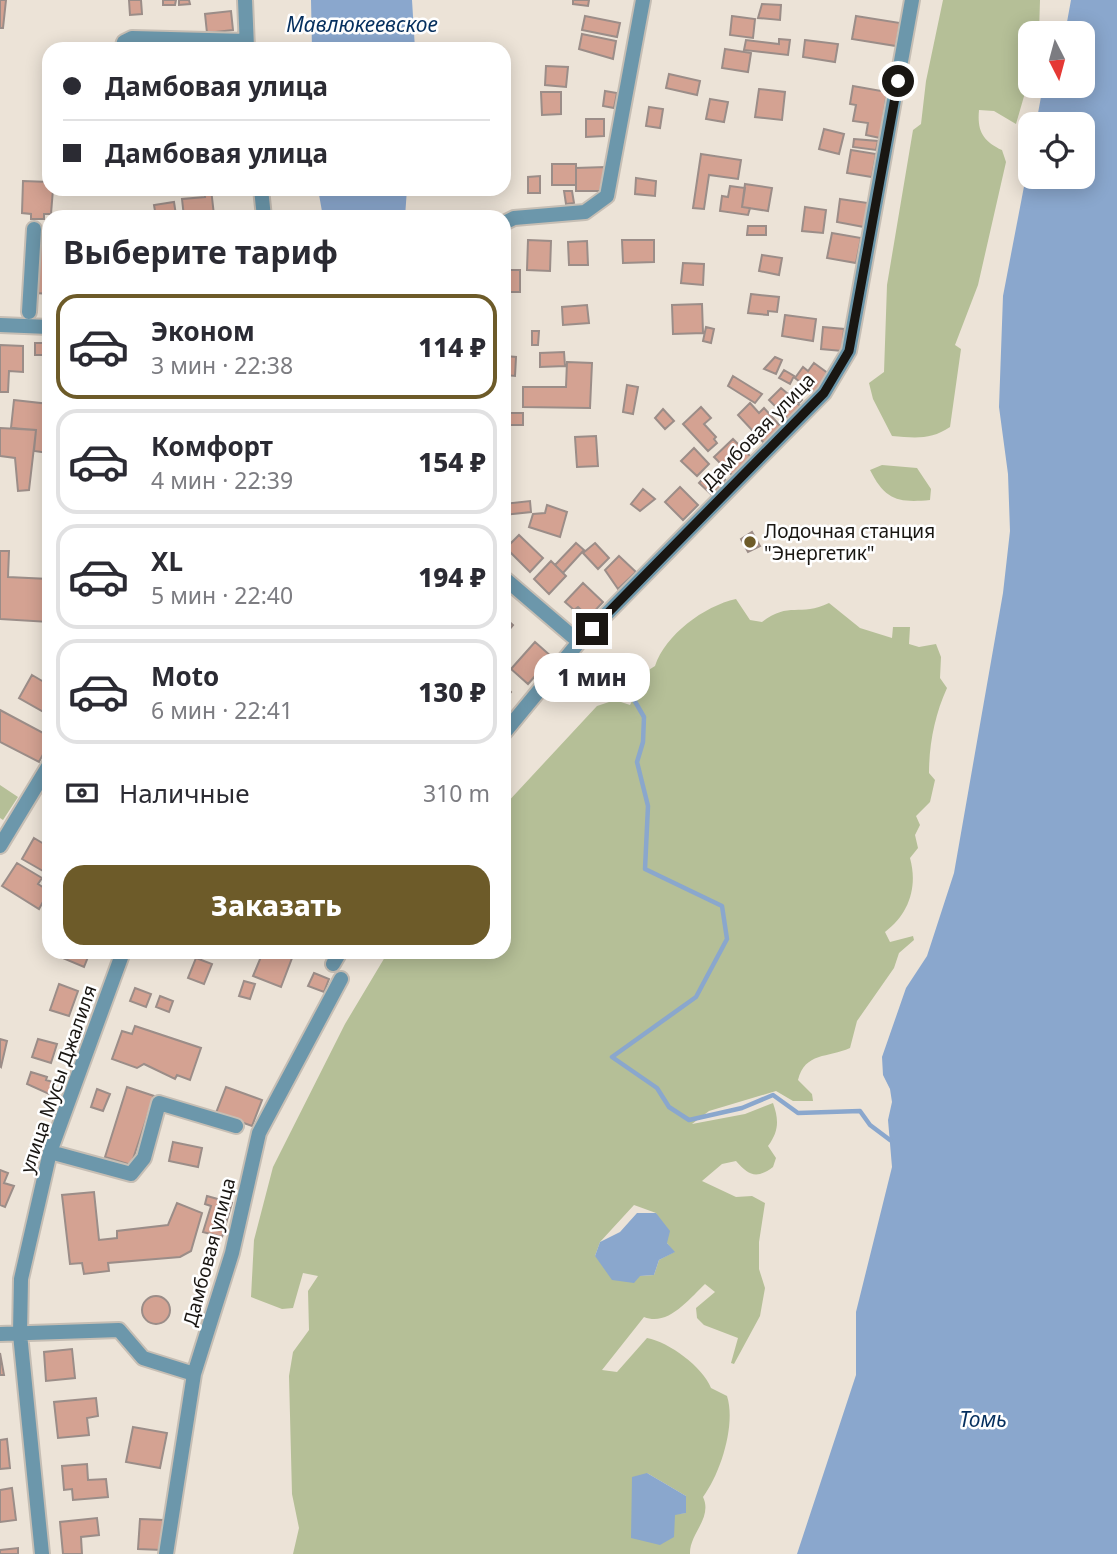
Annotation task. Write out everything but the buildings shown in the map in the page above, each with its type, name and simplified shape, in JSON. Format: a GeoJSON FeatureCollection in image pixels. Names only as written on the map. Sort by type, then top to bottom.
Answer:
{"type":"FeatureCollection","features":[{"type":"Feature","properties":{"kind":"street"},"geometry":{"type":"LineString","coordinates":[[245,0],[246,42]]}},
{"type":"Feature","properties":{"kind":"street"},"geometry":{"type":"LineString","coordinates":[[511,220],[585,212],[607,196],[643,0]]}},
{"type":"Feature","properties":{"kind":"street","name":"Дамбовая улица"},"geometry":{"type":"LineString","coordinates":[[511,725],[579,642],[824,393],[849,351],[912,0]]}},
{"type":"Feature","properties":{"kind":"street"},"geometry":{"type":"LineString","coordinates":[[124,42],[132,38],[197,42]]}},
{"type":"Feature","properties":{"kind":"street"},"geometry":{"type":"LineString","coordinates":[[29,312],[34,229]]}},
{"type":"Feature","properties":{"kind":"street"},"geometry":{"type":"LineString","coordinates":[[0,325],[42,327]]}},
{"type":"Feature","properties":{"kind":"street"},"geometry":{"type":"LineString","coordinates":[[511,584],[579,642]]}},
{"type":"Feature","properties":{"kind":"street"},"geometry":{"type":"LineString","coordinates":[[0,846],[42,777]]}},
{"type":"Feature","properties":{"kind":"street","name":"улица Мусы Джалиля"},"geometry":{"type":"LineString","coordinates":[[43,1554],[20,1334],[21,1279],[50,1152],[120,959]]}},
{"type":"Feature","properties":{"kind":"street","name":"Дамбовая улица"},"geometry":{"type":"LineString","coordinates":[[166,1554],[194,1374],[232,1253],[260,1133],[341,979]]}},
{"type":"Feature","properties":{"kind":"street"},"geometry":{"type":"LineString","coordinates":[[50,1152],[131,1174],[144,1158],[159,1103],[236,1126]]}},
{"type":"Feature","properties":{"kind":"street"},"geometry":{"type":"LineString","coordinates":[[0,1334],[119,1330],[143,1359],[194,1374]]}},
{"type":"Feature","properties":{"kind":"green space"},"geometry":{"type":"Polygon","coordinates":[[[943,0],[1040,0],[1039,21],[1018,21],[1018,98],[1024,98],[1016,124],[994,111],[979,110],[980,130],[990,143],[1002,150],[1006,162],[978,285],[955,345],[961,349],[950,427],[929,436],[892,436],[873,399],[869,383],[884,372],[887,285],[913,130],[921,124],[926,81],[943,0]]]}},
{"type":"Feature","properties":{"kind":"green space"},"geometry":{"type":"Polygon","coordinates":[[[882,465],[917,468],[931,489],[930,500],[901,500],[887,493],[870,470],[882,465]]]}},
{"type":"Feature","properties":{"kind":"green space"},"geometry":{"type":"Polygon","coordinates":[[[736,599],[750,620],[762,622],[787,610],[810,609],[829,603],[860,628],[892,638],[893,627],[910,627],[909,644],[919,647],[936,644],[941,657],[940,678],[947,688],[936,719],[930,751],[929,773],[935,780],[930,802],[916,816],[920,825],[915,835],[918,848],[910,858],[912,889],[906,908],[885,932],[890,942],[913,936],[914,940],[899,953],[894,968],[857,1021],[850,1048],[818,1057],[801,1071],[798,1080],[812,1094],[813,1101],[793,1101],[776,1091],[709,1111],[692,1124],[745,1114],[773,1103],[777,1125],[768,1146],[776,1158],[773,1167],[753,1174],[736,1161],[722,1164],[702,1181],[736,1197],[752,1196],[765,1203],[759,1242],[759,1269],[765,1288],[760,1316],[734,1364],[731,1363],[738,1338],[704,1325],[697,1318],[696,1308],[715,1292],[705,1284],[670,1315],[653,1319],[644,1317],[602,1370],[617,1372],[647,1338],[656,1340],[684,1357],[701,1372],[711,1388],[727,1396],[730,1420],[725,1448],[716,1475],[703,1497],[705,1512],[690,1554],[293,1554],[299,1528],[292,1494],[289,1376],[293,1352],[309,1330],[308,1291],[318,1276],[303,1273],[293,1308],[282,1309],[251,1297],[254,1240],[273,1167],[345,1024],[384,959],[511,959],[511,798],[597,706],[615,700],[630,705],[647,671],[655,666],[667,643],[687,624],[711,608],[736,599]],[[634,1205],[600,1242],[595,1256],[640,1276],[654,1275],[659,1260],[674,1252],[667,1243],[656,1213],[634,1205]],[[647,1473],[675,1514],[686,1513],[686,1496],[647,1473]]]}},
{"type":"Feature","properties":{"kind":"green space"},"geometry":{"type":"Polygon","coordinates":[[[0,785],[18,797],[3,820],[0,818],[0,785]]]}},
{"type":"Feature","properties":{"kind":"water","name":"Мавлюкеевское"},"geometry":{"type":"Polygon","coordinates":[[[311,0],[412,0],[415,42],[312,42],[311,0]]]}},
{"type":"Feature","properties":{"kind":"water","name":"Томь"},"geometry":{"type":"Polygon","coordinates":[[[1071,0],[1117,0],[1117,1554],[797,1554],[856,1375],[856,1312],[892,1167],[888,1120],[892,1102],[890,1089],[883,1075],[882,1057],[906,988],[927,956],[954,873],[1003,593],[1010,531],[1008,474],[999,407],[1003,296],[1024,189],[1095,189],[1095,112],[1038,112],[1041,98],[1096,98],[1096,21],[1067,21],[1071,0]]]}},
{"type":"Feature","properties":{"kind":"water"},"geometry":{"type":"Polygon","coordinates":[[[319,196],[406,196],[406,210],[322,210],[319,196]]]}},
{"type":"Feature","properties":{"kind":"water"},"geometry":{"type":"Polygon","coordinates":[[[637,1213],[656,1213],[670,1231],[667,1243],[675,1252],[659,1260],[654,1275],[640,1276],[634,1283],[612,1280],[595,1256],[600,1242],[620,1232],[637,1213]]]}},
{"type":"Feature","properties":{"kind":"water"},"geometry":{"type":"Polygon","coordinates":[[[647,1473],[686,1496],[686,1513],[675,1515],[674,1537],[660,1545],[631,1538],[632,1477],[647,1473]]]}},
{"type":"Feature","properties":{"kind":"waterway"},"geometry":{"type":"LineString","coordinates":[[604,677],[622,698],[633,698],[644,717],[643,742],[637,762],[648,806],[645,869],[722,906],[727,939],[696,997],[612,1057],[657,1088],[669,1107],[689,1120],[742,1108],[773,1095],[798,1113],[860,1111],[870,1125],[890,1140]]}},
{"type":"Feature","properties":{"kind":"place","name":"Лодочная станция \"Энергетик\""},"geometry":{"type":"Point","coordinates":[750,542]}},
{"type":"Feature","properties":{"kind":"route"},"geometry":{"type":"LineString","coordinates":[[592,629],[824,393],[849,351],[898,81]]}}]}
